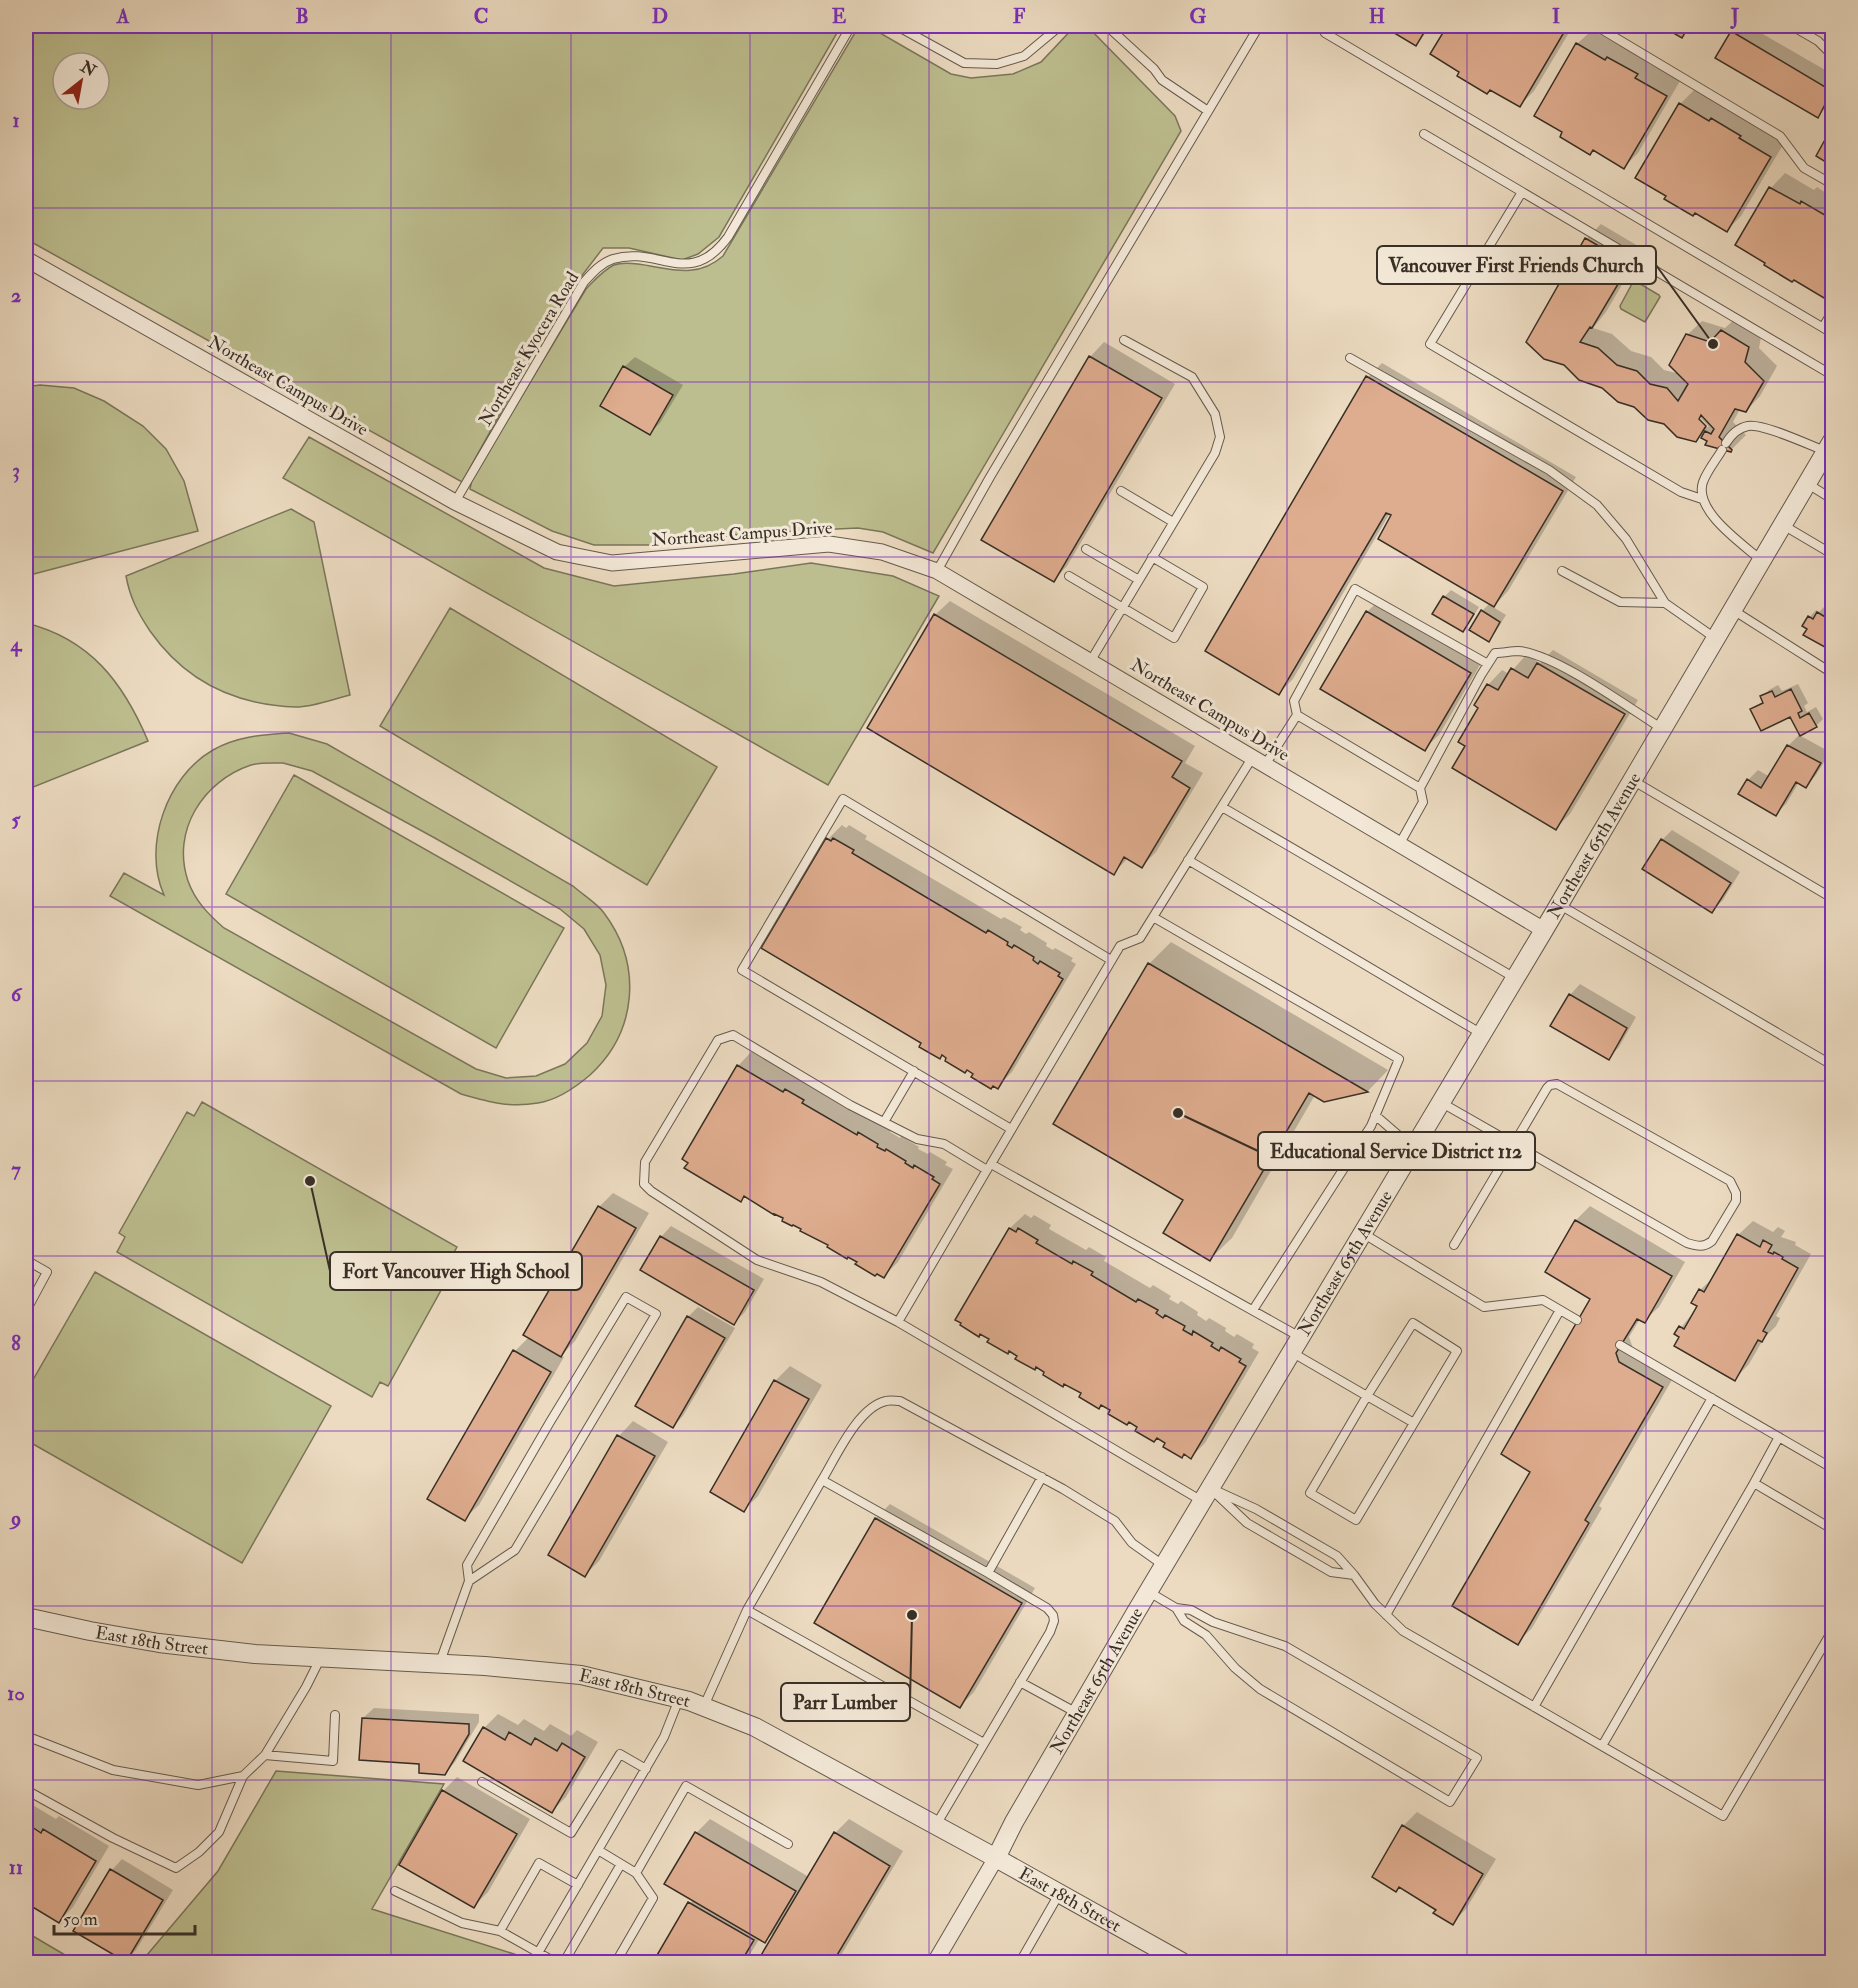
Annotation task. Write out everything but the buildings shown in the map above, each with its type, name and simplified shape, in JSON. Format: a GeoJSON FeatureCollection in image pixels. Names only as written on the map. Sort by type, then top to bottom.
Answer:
{"type":"FeatureCollection","features":[{"type":"Feature","properties":{"kind":"street","name":"Northeast Campus Drive"},"geometry":{"type":"LineString","coordinates":[[26,259],[454,502],[557,552],[612,563],[829,544],[882,552],[937,571],[1544,930]]}},
{"type":"Feature","properties":{"kind":"street","name":"Northeast 65th Avenue"},"geometry":{"type":"LineString","coordinates":[[938,1961],[1014,1822],[1148,1592],[1559,905],[1830,446]]}},
{"type":"Feature","properties":{"kind":"street","name":"East 18th Street"},"geometry":{"type":"LineString","coordinates":[[26,1617],[159,1643],[255,1654],[439,1664],[581,1675],[704,1706],[755,1727],[1182,1962]]}},
{"type":"Feature","properties":{"kind":"lane","name":"Northeast Kyocera Road"},"geometry":{"type":"LineString","coordinates":[[454,502],[584,282],[596,268],[611,260],[628,256],[688,264],[704,260],[718,251],[851,26]]}},
{"type":"Feature","properties":{"kind":"lane"},"geometry":{"type":"LineString","coordinates":[[897,26],[964,63],[997,64],[1024,56],[1060,26]]}},
{"type":"Feature","properties":{"kind":"lane"},"geometry":{"type":"LineString","coordinates":[[1107,26],[1154,69],[1162,80],[1208,111]]}},
{"type":"Feature","properties":{"kind":"lane"},"geometry":{"type":"LineString","coordinates":[[937,571],[1259,26]]}},
{"type":"Feature","properties":{"kind":"lane"},"geometry":{"type":"LineString","coordinates":[[1321,26],[1325,33],[1833,333]]}},
{"type":"Feature","properties":{"kind":"lane"},"geometry":{"type":"LineString","coordinates":[[1596,26],[1780,136],[1804,168],[1833,184]]}},
{"type":"Feature","properties":{"kind":"lane"},"geometry":{"type":"LineString","coordinates":[[1792,26],[1818,41],[1833,55]]}},
{"type":"Feature","properties":{"kind":"lane"},"geometry":{"type":"LineString","coordinates":[[1424,134],[1833,375]]}},
{"type":"Feature","properties":{"kind":"lane"},"geometry":{"type":"LineString","coordinates":[[1522,192],[1430,344],[1681,492],[1702,499]]}},
{"type":"Feature","properties":{"kind":"lane"},"geometry":{"type":"LineString","coordinates":[[1823,327],[1833,312]]}},
{"type":"Feature","properties":{"kind":"lane"},"geometry":{"type":"LineString","coordinates":[[1090,662],[1215,453],[1220,437],[1215,414],[1192,377],[1124,340]]}},
{"type":"Feature","properties":{"kind":"lane"},"geometry":{"type":"LineString","coordinates":[[1350,358],[1550,470],[1597,505],[1626,539],[1665,603],[1716,639]]}},
{"type":"Feature","properties":{"kind":"lane"},"geometry":{"type":"LineString","coordinates":[[1762,561],[1711,514],[1702,499],[1703,481],[1724,446],[1741,428],[1756,426],[1830,446]]}},
{"type":"Feature","properties":{"kind":"lane"},"geometry":{"type":"LineString","coordinates":[[1807,484],[1833,499]]}},
{"type":"Feature","properties":{"kind":"lane"},"geometry":{"type":"LineString","coordinates":[[1121,491],[1173,522]]}},
{"type":"Feature","properties":{"kind":"lane"},"geometry":{"type":"LineString","coordinates":[[1783,525],[1833,554]]}},
{"type":"Feature","properties":{"kind":"lane"},"geometry":{"type":"LineString","coordinates":[[1086,549],[1139,580]]}},
{"type":"Feature","properties":{"kind":"lane"},"geometry":{"type":"LineString","coordinates":[[1069,576],[1174,638],[1203,587],[1152,556]]}},
{"type":"Feature","properties":{"kind":"lane"},"geometry":{"type":"LineString","coordinates":[[1562,571],[1620,602],[1665,603]]}},
{"type":"Feature","properties":{"kind":"lane"},"geometry":{"type":"LineString","coordinates":[[1420,788],[1297,715],[1294,701],[1355,589],[1488,664]]}},
{"type":"Feature","properties":{"kind":"lane"},"geometry":{"type":"LineString","coordinates":[[1732,610],[1833,673]]}},
{"type":"Feature","properties":{"kind":"lane"},"geometry":{"type":"LineString","coordinates":[[1399,845],[1423,802],[1420,788],[1495,653],[1519,651],[1537,655],[1569,670],[1662,729]]}},
{"type":"Feature","properties":{"kind":"lane"},"geometry":{"type":"LineString","coordinates":[[898,1323],[1120,946],[1140,938],[1221,807],[1297,715]]}},
{"type":"Feature","properties":{"kind":"lane"},"geometry":{"type":"LineString","coordinates":[[1632,780],[1833,898]]}},
{"type":"Feature","properties":{"kind":"lane"},"geometry":{"type":"LineString","coordinates":[[1011,1129],[742,970],[843,799],[1111,960]]}},
{"type":"Feature","properties":{"kind":"lane"},"geometry":{"type":"LineString","coordinates":[[1221,807],[1515,978]]}},
{"type":"Feature","properties":{"kind":"lane"},"geometry":{"type":"LineString","coordinates":[[1188,860],[1482,1034]]}},
{"type":"Feature","properties":{"kind":"lane"},"geometry":{"type":"LineString","coordinates":[[1559,905],[1833,1065]]}},
{"type":"Feature","properties":{"kind":"lane"},"geometry":{"type":"LineString","coordinates":[[1153,917],[1399,1059],[1365,1135],[1253,1310]]}},
{"type":"Feature","properties":{"kind":"lane"},"geometry":{"type":"LineString","coordinates":[[1354,1575],[1330,1572],[1256,1529],[1206,1495],[821,1282],[757,1260],[651,1191],[644,1184],[645,1162],[718,1040],[733,1035],[850,1105],[917,1139],[944,1143],[1253,1310],[1367,1396],[1414,1423]]}},
{"type":"Feature","properties":{"kind":"lane"},"geometry":{"type":"LineString","coordinates":[[884,1122],[914,1071]]}},
{"type":"Feature","properties":{"kind":"lane"},"geometry":{"type":"LineString","coordinates":[[1441,1102],[1514,1144],[1687,1244],[1700,1247],[1712,1241],[1736,1201],[1736,1193],[1730,1182],[1557,1084],[1551,1084],[1547,1088],[1514,1144],[1454,1245]]}},
{"type":"Feature","properties":{"kind":"lane"},"geometry":{"type":"LineString","coordinates":[[1375,1116],[1413,1148]]}},
{"type":"Feature","properties":{"kind":"lane"},"geometry":{"type":"LineString","coordinates":[[1362,1233],[1484,1307],[1543,1300],[1577,1320]]}},
{"type":"Feature","properties":{"kind":"lane"},"geometry":{"type":"LineString","coordinates":[[26,1260],[47,1272],[26,1311]]}},
{"type":"Feature","properties":{"kind":"lane"},"geometry":{"type":"LineString","coordinates":[[439,1664],[469,1581],[467,1565],[550,1422],[627,1297],[656,1314],[515,1550],[469,1581]]}},
{"type":"Feature","properties":{"kind":"lane"},"geometry":{"type":"LineString","coordinates":[[1386,1615],[1560,1310]]}},
{"type":"Feature","properties":{"kind":"lane"},"geometry":{"type":"LineString","coordinates":[[1413,1323],[1457,1351],[1356,1520],[1310,1493],[1367,1396],[1413,1323]]}},
{"type":"Feature","properties":{"kind":"lane"},"geometry":{"type":"LineString","coordinates":[[1620,1345],[1833,1468]]}},
{"type":"Feature","properties":{"kind":"lane"},"geometry":{"type":"LineString","coordinates":[[1534,1707],[1712,1398]]}},
{"type":"Feature","properties":{"kind":"lane"},"geometry":{"type":"LineString","coordinates":[[704,1706],[747,1610],[822,1480],[859,1419],[886,1401],[900,1401],[1042,1477],[1115,1521],[1132,1542],[1164,1565]]}},
{"type":"Feature","properties":{"kind":"lane"},"geometry":{"type":"LineString","coordinates":[[1602,1746],[1779,1437]]}},
{"type":"Feature","properties":{"kind":"lane"},"geometry":{"type":"LineString","coordinates":[[988,1573],[1042,1477]]}},
{"type":"Feature","properties":{"kind":"lane"},"geometry":{"type":"LineString","coordinates":[[822,1480],[988,1573],[1047,1608],[1053,1615],[1054,1621],[1050,1632],[936,1825]]}},
{"type":"Feature","properties":{"kind":"lane"},"geometry":{"type":"LineString","coordinates":[[1754,1484],[1833,1528]]}},
{"type":"Feature","properties":{"kind":"lane"},"geometry":{"type":"LineString","coordinates":[[1206,1495],[1256,1509],[1337,1556],[1375,1604],[1403,1631],[1722,1816],[1833,1631]]}},
{"type":"Feature","properties":{"kind":"lane"},"geometry":{"type":"LineString","coordinates":[[1148,1592],[1176,1608],[1191,1610],[1213,1622],[1285,1646],[1477,1758],[1450,1802],[1260,1689],[1235,1668],[1206,1635],[1184,1621],[1176,1608]]}},
{"type":"Feature","properties":{"kind":"lane"},"geometry":{"type":"LineString","coordinates":[[747,1610],[984,1743]]}},
{"type":"Feature","properties":{"kind":"lane"},"geometry":{"type":"LineString","coordinates":[[26,1790],[113,1838],[176,1868],[199,1852],[219,1832],[243,1776],[265,1755],[306,1687],[320,1657]]}},
{"type":"Feature","properties":{"kind":"lane"},"geometry":{"type":"LineString","coordinates":[[1020,1682],[1077,1713]]}},
{"type":"Feature","properties":{"kind":"lane"},"geometry":{"type":"LineString","coordinates":[[538,1953],[664,1737],[679,1699]]}},
{"type":"Feature","properties":{"kind":"lane"},"geometry":{"type":"LineString","coordinates":[[265,1755],[333,1761],[335,1714]]}},
{"type":"Feature","properties":{"kind":"lane"},"geometry":{"type":"LineString","coordinates":[[26,1736],[113,1770],[198,1785],[243,1776]]}},
{"type":"Feature","properties":{"kind":"lane"},"geometry":{"type":"LineString","coordinates":[[482,1782],[571,1833],[620,1754],[646,1769]]}},
{"type":"Feature","properties":{"kind":"lane"},"geometry":{"type":"LineString","coordinates":[[636,1873],[686,1786],[788,1844]]}},
{"type":"Feature","properties":{"kind":"lane"},"geometry":{"type":"LineString","coordinates":[[598,1850],[636,1873],[653,1898],[616,1962]]}},
{"type":"Feature","properties":{"kind":"lane"},"geometry":{"type":"LineString","coordinates":[[500,1931],[539,1863],[578,1885]]}},
{"type":"Feature","properties":{"kind":"lane"},"geometry":{"type":"LineString","coordinates":[[564,1962],[621,1864]]}},
{"type":"Feature","properties":{"kind":"lane"},"geometry":{"type":"LineString","coordinates":[[395,1891],[462,1923],[500,1931],[555,1962]]}},
{"type":"Feature","properties":{"kind":"lane"},"geometry":{"type":"LineString","coordinates":[[1020,1962],[1060,1893]]}},
{"type":"Feature","properties":{"kind":"green space"},"geometry":{"type":"Polygon","coordinates":[[[26,26],[841,26],[719,237],[698,254],[682,260],[629,248],[603,248],[564,299],[462,482],[26,239],[26,26]]]}},
{"type":"Feature","properties":{"kind":"green space"},"geometry":{"type":"Polygon","coordinates":[[[859,26],[868,26],[951,74],[971,78],[1013,74],[1041,62],[1075,26],[1087,26],[1175,116],[1181,131],[933,553],[883,532],[858,528],[750,533],[660,545],[594,545],[552,531],[470,489],[472,479],[586,289],[599,276],[614,265],[623,263],[671,270],[692,270],[703,268],[723,256],[859,26]]]}},
{"type":"Feature","properties":{"kind":"green space"},"geometry":{"type":"Polygon","coordinates":[[[1633,282],[1637,282],[1660,297],[1645,322],[1621,309],[1620,306],[1633,282]]]}},
{"type":"Feature","properties":{"kind":"green space"},"geometry":{"type":"Polygon","coordinates":[[[40,385],[74,388],[104,401],[143,426],[166,449],[184,481],[198,531],[26,576],[26,387],[40,385]]]}},
{"type":"Feature","properties":{"kind":"green space"},"geometry":{"type":"Polygon","coordinates":[[[309,437],[544,568],[614,586],[734,574],[811,563],[893,576],[939,596],[828,785],[283,478],[309,437]]]}},
{"type":"Feature","properties":{"kind":"green space"},"geometry":{"type":"Polygon","coordinates":[[[291,509],[314,522],[350,695],[303,707],[252,701],[213,687],[195,676],[164,649],[150,631],[135,605],[126,576],[291,509]]]}},
{"type":"Feature","properties":{"kind":"green space"},"geometry":{"type":"Polygon","coordinates":[[[450,608],[717,767],[647,885],[380,726],[450,608]]]}},
{"type":"Feature","properties":{"kind":"green space"},"geometry":{"type":"Polygon","coordinates":[[[26,623],[49,630],[69,640],[102,666],[127,700],[148,741],[26,790],[26,623]]]}},
{"type":"Feature","properties":{"kind":"green space"},"geometry":{"type":"Polygon","coordinates":[[[289,733],[327,744],[573,886],[601,909],[617,933],[625,954],[629,976],[629,997],[618,1039],[606,1058],[590,1075],[566,1092],[538,1103],[490,1102],[461,1094],[110,896],[124,873],[164,895],[158,876],[156,855],[158,834],[171,794],[197,762],[213,750],[231,742],[250,737],[289,733]],[[283,763],[255,764],[234,773],[205,796],[195,810],[184,844],[184,862],[188,881],[203,907],[224,928],[476,1069],[506,1078],[536,1076],[565,1064],[587,1043],[602,1016],[606,985],[600,955],[584,929],[560,909],[312,771],[283,763]]]}},
{"type":"Feature","properties":{"kind":"green space"},"geometry":{"type":"Polygon","coordinates":[[[294,775],[564,928],[496,1048],[226,894],[294,775]]]}},
{"type":"Feature","properties":{"kind":"green space"},"geometry":{"type":"Polygon","coordinates":[[[202,1102],[457,1247],[449,1261],[455,1265],[388,1386],[380,1382],[372,1397],[117,1252],[125,1237],[119,1233],[187,1112],[194,1116],[202,1102]]]}},
{"type":"Feature","properties":{"kind":"green space"},"geometry":{"type":"Polygon","coordinates":[[[95,1272],[331,1406],[242,1563],[26,1440],[26,1392],[95,1272]]]}},
{"type":"Feature","properties":{"kind":"green space"},"geometry":{"type":"Polygon","coordinates":[[[276,1771],[444,1784],[372,1909],[517,1955],[529,1962],[141,1962],[218,1871],[276,1771]]]}},
{"type":"Feature","properties":{"kind":"green space"},"geometry":{"type":"Polygon","coordinates":[[[26,1932],[77,1962],[26,1962],[26,1932]]]}},
{"type":"Feature","properties":{"kind":"place","name":"Vancouver First Friends Church"},"geometry":{"type":"Point","coordinates":[1713,344]}},
{"type":"Feature","properties":{"kind":"place","name":"Educational Service District 112"},"geometry":{"type":"Point","coordinates":[1178,1113]}},
{"type":"Feature","properties":{"kind":"place","name":"Fort Vancouver High School"},"geometry":{"type":"Point","coordinates":[310,1181]}},
{"type":"Feature","properties":{"kind":"place","name":"Parr Lumber"},"geometry":{"type":"Point","coordinates":[912,1615]}}]}
